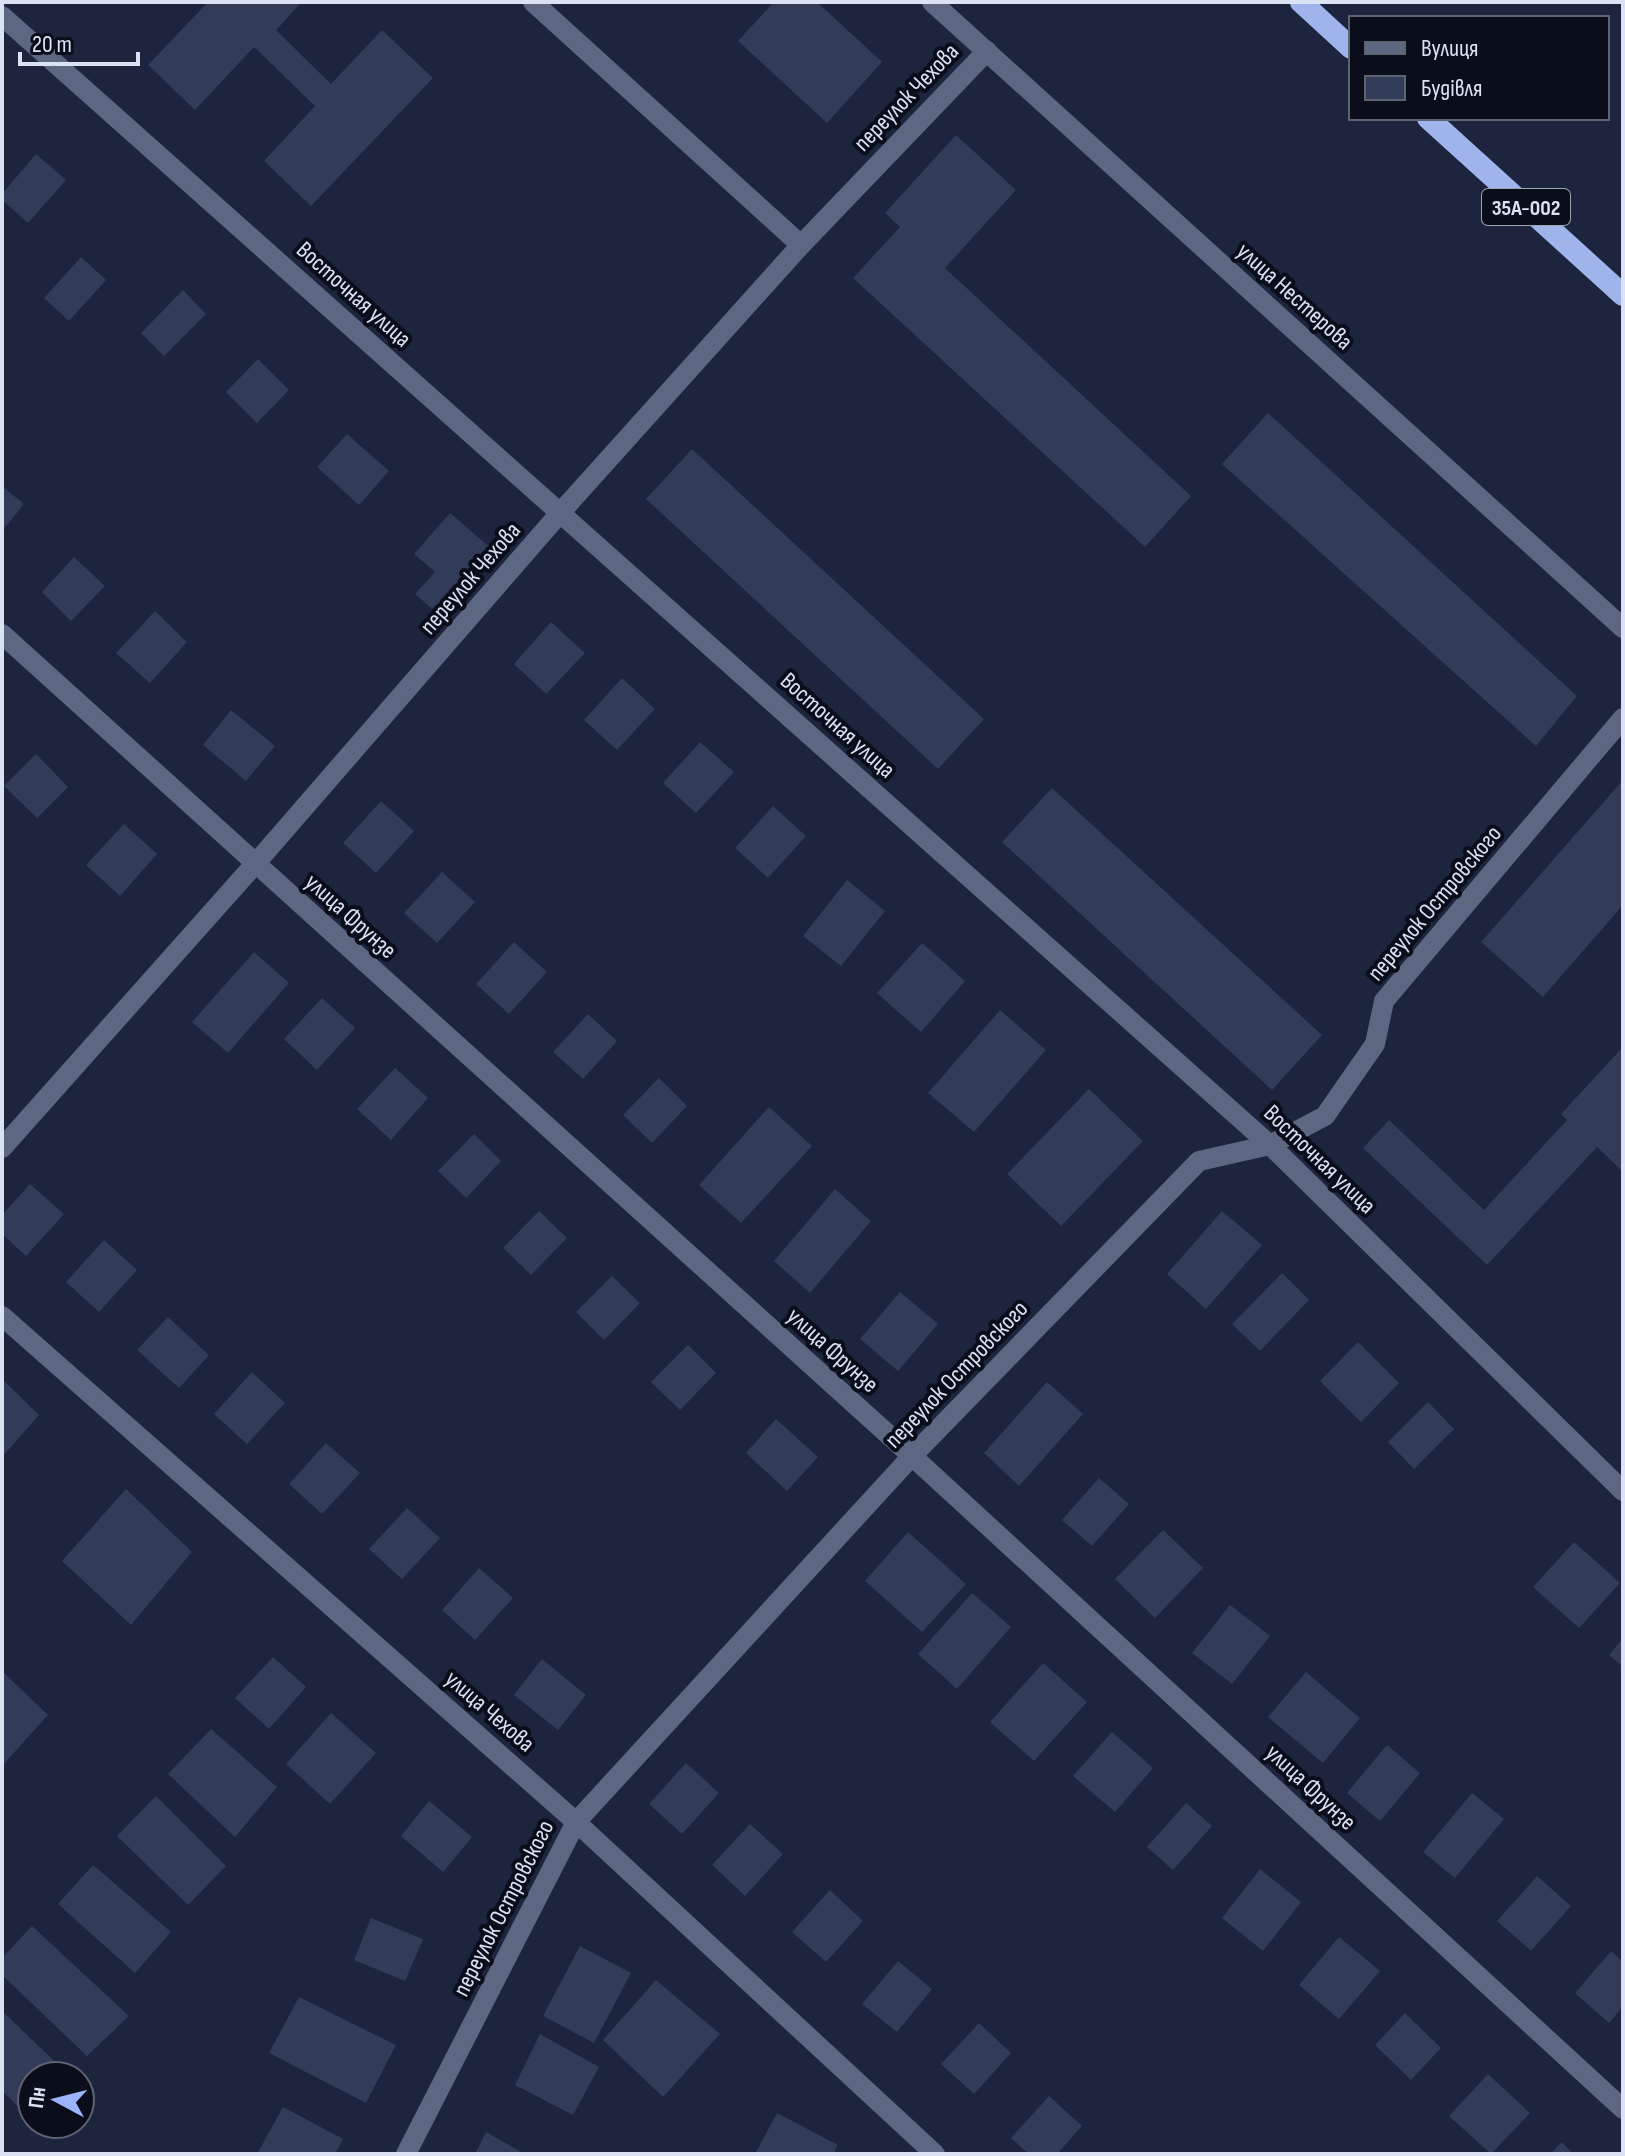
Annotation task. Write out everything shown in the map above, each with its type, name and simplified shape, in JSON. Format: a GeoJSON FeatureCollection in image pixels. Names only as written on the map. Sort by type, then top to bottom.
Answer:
{"type":"FeatureCollection","features":[{"type":"Feature","properties":{"kind":"highway"},"geometry":{"type":"LineString","coordinates":[[1301,2],[1349,46]]}},
{"type":"Feature","properties":{"kind":"highway","name":"35А-002"},"geometry":{"type":"LineString","coordinates":[[1430,120],[1623,295]]}},
{"type":"Feature","properties":{"kind":"street"},"geometry":{"type":"LineString","coordinates":[[533,2],[801,245]]}},
{"type":"Feature","properties":{"kind":"street","name":"улица Нестерова"},"geometry":{"type":"LineString","coordinates":[[932,2],[1623,628]]}},
{"type":"Feature","properties":{"kind":"street","name":"Восточная улица"},"geometry":{"type":"LineString","coordinates":[[2,16],[1270,1145],[1623,1491]]}},
{"type":"Feature","properties":{"kind":"street","name":"переулок Чехова"},"geometry":{"type":"LineString","coordinates":[[2,1148],[255,864],[560,513],[801,245],[987,51]]}},
{"type":"Feature","properties":{"kind":"street","name":"улица Фрунзе"},"geometry":{"type":"LineString","coordinates":[[2,634],[912,1456],[1623,2109]]}},
{"type":"Feature","properties":{"kind":"street","name":"переулок Островского"},"geometry":{"type":"LineString","coordinates":[[406,2154],[576,1822],[912,1456],[1199,1161],[1270,1145],[1325,1116],[1375,1044],[1384,1001],[1623,718]]}},
{"type":"Feature","properties":{"kind":"street","name":"улица Чехова"},"geometry":{"type":"LineString","coordinates":[[2,1316],[576,1822],[927,2151]]}},
{"type":"Feature","properties":{"kind":"building"},"geometry":{"type":"Polygon","coordinates":[[[208,2],[302,2],[276,30],[331,84],[382,30],[433,78],[311,206],[264,161],[315,106],[254,47],[195,110],[148,65],[208,2]]]}},
{"type":"Feature","properties":{"kind":"building"},"geometry":{"type":"Polygon","coordinates":[[[774,2],[817,2],[882,62],[827,123],[738,41],[774,2]]]}},
{"type":"Feature","properties":{"kind":"building"},"geometry":{"type":"Polygon","coordinates":[[[956,135],[1016,190],[945,268],[1191,496],[1145,547],[853,278],[900,227],[885,213],[956,135]]]}},
{"type":"Feature","properties":{"kind":"building"},"geometry":{"type":"Polygon","coordinates":[[[36,154],[66,180],[28,223],[2,200],[2,194],[36,154]]]}},
{"type":"Feature","properties":{"kind":"building"},"geometry":{"type":"Polygon","coordinates":[[[81,257],[106,280],[69,321],[44,298],[81,257]]]}},
{"type":"Feature","properties":{"kind":"building"},"geometry":{"type":"Polygon","coordinates":[[[183,290],[206,314],[164,356],[141,333],[183,290]]]}},
{"type":"Feature","properties":{"kind":"building"},"geometry":{"type":"Polygon","coordinates":[[[258,359],[289,390],[257,423],[226,392],[258,359]]]}},
{"type":"Feature","properties":{"kind":"building"},"geometry":{"type":"Polygon","coordinates":[[[1268,413],[1577,696],[1536,746],[1222,464],[1268,413]]]}},
{"type":"Feature","properties":{"kind":"building"},"geometry":{"type":"Polygon","coordinates":[[[347,434],[389,471],[359,505],[317,467],[347,434]]]}},
{"type":"Feature","properties":{"kind":"building"},"geometry":{"type":"Polygon","coordinates":[[[692,449],[984,719],[938,769],[646,499],[692,449]]]}},
{"type":"Feature","properties":{"kind":"building"},"geometry":{"type":"Polygon","coordinates":[[[2,486],[24,504],[2,531],[2,486]]]}},
{"type":"Feature","properties":{"kind":"building"},"geometry":{"type":"Polygon","coordinates":[[[450,513],[492,549],[436,612],[415,594],[435,572],[414,554],[450,513]]]}},
{"type":"Feature","properties":{"kind":"building"},"geometry":{"type":"Polygon","coordinates":[[[74,557],[105,586],[71,621],[42,592],[74,557]]]}},
{"type":"Feature","properties":{"kind":"building"},"geometry":{"type":"Polygon","coordinates":[[[155,611],[187,642],[150,683],[116,653],[155,611]]]}},
{"type":"Feature","properties":{"kind":"building"},"geometry":{"type":"Polygon","coordinates":[[[551,622],[585,653],[546,694],[514,664],[551,622]]]}},
{"type":"Feature","properties":{"kind":"building"},"geometry":{"type":"Polygon","coordinates":[[[622,678],[655,709],[617,750],[584,720],[622,678]]]}},
{"type":"Feature","properties":{"kind":"building"},"geometry":{"type":"Polygon","coordinates":[[[231,710],[275,746],[246,781],[203,745],[231,710]]]}},
{"type":"Feature","properties":{"kind":"building"},"geometry":{"type":"Polygon","coordinates":[[[700,742],[734,772],[696,813],[663,783],[700,742]]]}},
{"type":"Feature","properties":{"kind":"building"},"geometry":{"type":"Polygon","coordinates":[[[36,754],[68,787],[37,818],[4,786],[36,754]]]}},
{"type":"Feature","properties":{"kind":"building"},"geometry":{"type":"Polygon","coordinates":[[[1623,780],[1623,905],[1543,997],[1481,942],[1623,780]]]}},
{"type":"Feature","properties":{"kind":"building"},"geometry":{"type":"Polygon","coordinates":[[[1052,788],[1322,1035],[1272,1090],[1002,842],[1052,788]]]}},
{"type":"Feature","properties":{"kind":"building"},"geometry":{"type":"Polygon","coordinates":[[[381,801],[414,831],[376,873],[343,843],[381,801]]]}},
{"type":"Feature","properties":{"kind":"building"},"geometry":{"type":"Polygon","coordinates":[[[773,806],[806,836],[768,878],[735,848],[773,806]]]}},
{"type":"Feature","properties":{"kind":"building"},"geometry":{"type":"Polygon","coordinates":[[[124,824],[157,854],[120,896],[86,865],[124,824]]]}},
{"type":"Feature","properties":{"kind":"building"},"geometry":{"type":"Polygon","coordinates":[[[442,872],[475,902],[437,943],[404,913],[442,872]]]}},
{"type":"Feature","properties":{"kind":"building"},"geometry":{"type":"Polygon","coordinates":[[[847,880],[885,911],[841,966],[803,936],[847,880]]]}},
{"type":"Feature","properties":{"kind":"building"},"geometry":{"type":"Polygon","coordinates":[[[514,942],[547,972],[509,1014],[476,984],[514,942]]]}},
{"type":"Feature","properties":{"kind":"building"},"geometry":{"type":"Polygon","coordinates":[[[922,943],[965,981],[921,1032],[877,993],[922,943]]]}},
{"type":"Feature","properties":{"kind":"building"},"geometry":{"type":"Polygon","coordinates":[[[254,952],[289,983],[228,1053],[192,1022],[254,952]]]}},
{"type":"Feature","properties":{"kind":"building"},"geometry":{"type":"Polygon","coordinates":[[[322,998],[355,1028],[317,1070],[284,1039],[322,998]]]}},
{"type":"Feature","properties":{"kind":"building"},"geometry":{"type":"Polygon","coordinates":[[[1000,1010],[1046,1050],[974,1132],[928,1093],[1000,1010]]]}},
{"type":"Feature","properties":{"kind":"building"},"geometry":{"type":"Polygon","coordinates":[[[588,1014],[617,1041],[583,1079],[553,1052],[588,1014]]]}},
{"type":"Feature","properties":{"kind":"building"},"geometry":{"type":"Polygon","coordinates":[[[1623,1047],[1623,1172],[1597,1147],[1487,1265],[1363,1148],[1389,1120],[1484,1210],[1567,1120],[1561,1114],[1623,1047]]]}},
{"type":"Feature","properties":{"kind":"building"},"geometry":{"type":"Polygon","coordinates":[[[395,1068],[428,1098],[391,1140],[357,1109],[395,1068]]]}},
{"type":"Feature","properties":{"kind":"building"},"geometry":{"type":"Polygon","coordinates":[[[659,1078],[687,1106],[652,1143],[623,1115],[659,1078]]]}},
{"type":"Feature","properties":{"kind":"building"},"geometry":{"type":"Polygon","coordinates":[[[1089,1089],[1143,1141],[1061,1226],[1007,1174],[1089,1089]]]}},
{"type":"Feature","properties":{"kind":"building"},"geometry":{"type":"Polygon","coordinates":[[[769,1107],[812,1146],[741,1223],[699,1185],[769,1107]]]}},
{"type":"Feature","properties":{"kind":"building"},"geometry":{"type":"Polygon","coordinates":[[[474,1134],[501,1161],[466,1198],[438,1171],[474,1134]]]}},
{"type":"Feature","properties":{"kind":"building"},"geometry":{"type":"Polygon","coordinates":[[[30,1184],[64,1214],[26,1256],[2,1234],[2,1215],[30,1184]]]}},
{"type":"Feature","properties":{"kind":"building"},"geometry":{"type":"Polygon","coordinates":[[[835,1189],[871,1221],[810,1293],[774,1261],[835,1189]]]}},
{"type":"Feature","properties":{"kind":"building"},"geometry":{"type":"Polygon","coordinates":[[[539,1211],[567,1238],[531,1275],[503,1248],[539,1211]]]}},
{"type":"Feature","properties":{"kind":"building"},"geometry":{"type":"Polygon","coordinates":[[[1222,1211],[1262,1245],[1206,1309],[1167,1274],[1222,1211]]]}},
{"type":"Feature","properties":{"kind":"building"},"geometry":{"type":"Polygon","coordinates":[[[104,1240],[137,1270],[99,1312],[66,1282],[104,1240]]]}},
{"type":"Feature","properties":{"kind":"building"},"geometry":{"type":"Polygon","coordinates":[[[1282,1273],[1309,1300],[1260,1351],[1232,1324],[1282,1273]]]}},
{"type":"Feature","properties":{"kind":"building"},"geometry":{"type":"Polygon","coordinates":[[[612,1276],[640,1303],[604,1340],[576,1312],[612,1276]]]}},
{"type":"Feature","properties":{"kind":"building"},"geometry":{"type":"Polygon","coordinates":[[[900,1292],[938,1324],[898,1371],[860,1339],[900,1292]]]}},
{"type":"Feature","properties":{"kind":"building"},"geometry":{"type":"Polygon","coordinates":[[[168,1317],[209,1355],[179,1388],[137,1350],[168,1317]]]}},
{"type":"Feature","properties":{"kind":"building"},"geometry":{"type":"Polygon","coordinates":[[[1358,1342],[1399,1383],[1361,1422],[1320,1381],[1358,1342]]]}},
{"type":"Feature","properties":{"kind":"building"},"geometry":{"type":"Polygon","coordinates":[[[688,1345],[716,1373],[680,1410],[651,1382],[688,1345]]]}},
{"type":"Feature","properties":{"kind":"building"},"geometry":{"type":"Polygon","coordinates":[[[252,1372],[285,1403],[247,1444],[214,1414],[252,1372]]]}},
{"type":"Feature","properties":{"kind":"building"},"geometry":{"type":"Polygon","coordinates":[[[2,1379],[39,1415],[2,1457],[2,1379]]]}},
{"type":"Feature","properties":{"kind":"building"},"geometry":{"type":"Polygon","coordinates":[[[1047,1382],[1083,1414],[1019,1486],[984,1453],[1047,1382]]]}},
{"type":"Feature","properties":{"kind":"building"},"geometry":{"type":"Polygon","coordinates":[[[1428,1402],[1454,1429],[1414,1469],[1388,1442],[1428,1402]]]}},
{"type":"Feature","properties":{"kind":"building"},"geometry":{"type":"Polygon","coordinates":[[[776,1419],[818,1457],[787,1491],[746,1453],[776,1419]]]}},
{"type":"Feature","properties":{"kind":"building"},"geometry":{"type":"Polygon","coordinates":[[[326,1443],[360,1473],[322,1514],[289,1484],[326,1443]]]}},
{"type":"Feature","properties":{"kind":"building"},"geometry":{"type":"Polygon","coordinates":[[[1099,1478],[1129,1504],[1092,1546],[1062,1520],[1099,1478]]]}},
{"type":"Feature","properties":{"kind":"building"},"geometry":{"type":"Polygon","coordinates":[[[126,1489],[192,1552],[131,1625],[62,1561],[126,1489]]]}},
{"type":"Feature","properties":{"kind":"building"},"geometry":{"type":"Polygon","coordinates":[[[407,1508],[440,1538],[402,1579],[369,1549],[407,1508]]]}},
{"type":"Feature","properties":{"kind":"building"},"geometry":{"type":"Polygon","coordinates":[[[1163,1530],[1203,1568],[1155,1618],[1115,1579],[1163,1530]]]}},
{"type":"Feature","properties":{"kind":"building"},"geometry":{"type":"Polygon","coordinates":[[[908,1532],[966,1584],[922,1632],[865,1581],[908,1532]]]}},
{"type":"Feature","properties":{"kind":"building"},"geometry":{"type":"Polygon","coordinates":[[[1574,1542],[1620,1583],[1579,1628],[1533,1587],[1574,1542]]]}},
{"type":"Feature","properties":{"kind":"building"},"geometry":{"type":"Polygon","coordinates":[[[479,1568],[513,1598],[475,1640],[442,1610],[479,1568]]]}},
{"type":"Feature","properties":{"kind":"building"},"geometry":{"type":"Polygon","coordinates":[[[972,1593],[1011,1627],[957,1689],[918,1654],[972,1593]]]}},
{"type":"Feature","properties":{"kind":"building"},"geometry":{"type":"Polygon","coordinates":[[[1230,1605],[1270,1636],[1232,1684],[1192,1653],[1230,1605]]]}},
{"type":"Feature","properties":{"kind":"building"},"geometry":{"type":"Polygon","coordinates":[[[1623,1638],[1623,1667],[1609,1655],[1623,1638]]]}},
{"type":"Feature","properties":{"kind":"building"},"geometry":{"type":"Polygon","coordinates":[[[273,1657],[306,1687],[269,1729],[235,1698],[273,1657]]]}},
{"type":"Feature","properties":{"kind":"building"},"geometry":{"type":"Polygon","coordinates":[[[542,1659],[586,1695],[558,1730],[514,1695],[542,1659]]]}},
{"type":"Feature","properties":{"kind":"building"},"geometry":{"type":"Polygon","coordinates":[[[1043,1663],[1087,1702],[1034,1761],[990,1722],[1043,1663]]]}},
{"type":"Feature","properties":{"kind":"building"},"geometry":{"type":"Polygon","coordinates":[[[2,1671],[48,1715],[2,1766],[2,1671]]]}},
{"type":"Feature","properties":{"kind":"building"},"geometry":{"type":"Polygon","coordinates":[[[1306,1672],[1360,1718],[1323,1763],[1268,1717],[1306,1672]]]}},
{"type":"Feature","properties":{"kind":"building"},"geometry":{"type":"Polygon","coordinates":[[[331,1713],[376,1753],[330,1804],[286,1764],[331,1713]]]}},
{"type":"Feature","properties":{"kind":"building"},"geometry":{"type":"Polygon","coordinates":[[[211,1729],[277,1787],[235,1837],[168,1774],[211,1729]]]}},
{"type":"Feature","properties":{"kind":"building"},"geometry":{"type":"Polygon","coordinates":[[[1112,1732],[1153,1768],[1115,1812],[1073,1776],[1112,1732]]]}},
{"type":"Feature","properties":{"kind":"building"},"geometry":{"type":"Polygon","coordinates":[[[1387,1745],[1420,1773],[1380,1821],[1347,1793],[1387,1745]]]}},
{"type":"Feature","properties":{"kind":"building"},"geometry":{"type":"Polygon","coordinates":[[[686,1763],[719,1793],[682,1834],[649,1804],[686,1763]]]}},
{"type":"Feature","properties":{"kind":"building"},"geometry":{"type":"Polygon","coordinates":[[[1472,1793],[1504,1819],[1455,1878],[1423,1852],[1472,1793]]]}},
{"type":"Feature","properties":{"kind":"building"},"geometry":{"type":"Polygon","coordinates":[[[156,1796],[226,1866],[188,1905],[117,1836],[156,1796]]]}},
{"type":"Feature","properties":{"kind":"building"},"geometry":{"type":"Polygon","coordinates":[[[429,1801],[472,1837],[443,1872],[401,1836],[429,1801]]]}},
{"type":"Feature","properties":{"kind":"building"},"geometry":{"type":"Polygon","coordinates":[[[1186,1803],[1212,1826],[1173,1870],[1147,1847],[1186,1803]]]}},
{"type":"Feature","properties":{"kind":"building"},"geometry":{"type":"Polygon","coordinates":[[[750,1824],[783,1854],[745,1896],[712,1865],[750,1824]]]}},
{"type":"Feature","properties":{"kind":"building"},"geometry":{"type":"Polygon","coordinates":[[[93,1865],[171,1932],[135,1973],[58,1904],[93,1865]]]}},
{"type":"Feature","properties":{"kind":"building"},"geometry":{"type":"Polygon","coordinates":[[[1260,1869],[1301,1902],[1263,1951],[1222,1918],[1260,1869]]]}},
{"type":"Feature","properties":{"kind":"building"},"geometry":{"type":"Polygon","coordinates":[[[1537,1876],[1571,1906],[1531,1951],[1497,1921],[1537,1876]]]}},
{"type":"Feature","properties":{"kind":"building"},"geometry":{"type":"Polygon","coordinates":[[[830,1890],[863,1921],[826,1962],[792,1932],[830,1890]]]}},
{"type":"Feature","properties":{"kind":"building"},"geometry":{"type":"Polygon","coordinates":[[[371,1918],[423,1939],[405,1981],[354,1960],[371,1918]]]}},
{"type":"Feature","properties":{"kind":"building"},"geometry":{"type":"Polygon","coordinates":[[[32,1926],[129,2016],[87,2056],[2,1975],[2,1958],[32,1926]]]}},
{"type":"Feature","properties":{"kind":"building"},"geometry":{"type":"Polygon","coordinates":[[[1339,1937],[1380,1971],[1339,2019],[1299,1985],[1339,1937]]]}},
{"type":"Feature","properties":{"kind":"building"},"geometry":{"type":"Polygon","coordinates":[[[580,1946],[631,1973],[594,2043],[543,2016],[580,1946]]]}},
{"type":"Feature","properties":{"kind":"building"},"geometry":{"type":"Polygon","coordinates":[[[1611,1951],[1623,1962],[1623,2006],[1609,2023],[1575,1993],[1611,1951]]]}},
{"type":"Feature","properties":{"kind":"building"},"geometry":{"type":"Polygon","coordinates":[[[898,1961],[932,1989],[897,2032],[862,2004],[898,1961]]]}},
{"type":"Feature","properties":{"kind":"building"},"geometry":{"type":"Polygon","coordinates":[[[656,1980],[720,2034],[663,2097],[603,2040],[656,1980]]]}},
{"type":"Feature","properties":{"kind":"building"},"geometry":{"type":"Polygon","coordinates":[[[299,1997],[396,2045],[366,2103],[269,2053],[299,1997]]]}},
{"type":"Feature","properties":{"kind":"building"},"geometry":{"type":"Polygon","coordinates":[[[2,2011],[53,2060],[16,2060],[16,2105],[2,2091],[2,2011]]]}},
{"type":"Feature","properties":{"kind":"building"},"geometry":{"type":"Polygon","coordinates":[[[1405,2013],[1441,2048],[1411,2080],[1375,2045],[1405,2013]]]}},
{"type":"Feature","properties":{"kind":"building"},"geometry":{"type":"Polygon","coordinates":[[[979,2023],[1011,2053],[974,2094],[941,2064],[979,2023]]]}},
{"type":"Feature","properties":{"kind":"building"},"geometry":{"type":"Polygon","coordinates":[[[540,2034],[599,2067],[573,2115],[515,2085],[540,2034]]]}},
{"type":"Feature","properties":{"kind":"building"},"geometry":{"type":"Polygon","coordinates":[[[1488,2074],[1530,2113],[1491,2154],[1449,2116],[1488,2074]]]}},
{"type":"Feature","properties":{"kind":"building"},"geometry":{"type":"Polygon","coordinates":[[[1049,2096],[1082,2126],[1057,2154],[1029,2154],[1011,2138],[1049,2096]]]}},
{"type":"Feature","properties":{"kind":"building"},"geometry":{"type":"Polygon","coordinates":[[[283,2107],[343,2139],[335,2154],[257,2154],[283,2107]]]}},
{"type":"Feature","properties":{"kind":"building"},"geometry":{"type":"Polygon","coordinates":[[[777,2113],[838,2145],[833,2154],[755,2154],[777,2113]]]}},
{"type":"Feature","properties":{"kind":"building"},"geometry":{"type":"Polygon","coordinates":[[[486,2132],[525,2154],[475,2154],[486,2132]]]}},
{"type":"Feature","properties":{"kind":"building"},"geometry":{"type":"Polygon","coordinates":[[[1562,2142],[1573,2154],[1550,2154],[1562,2142]]]}}]}
